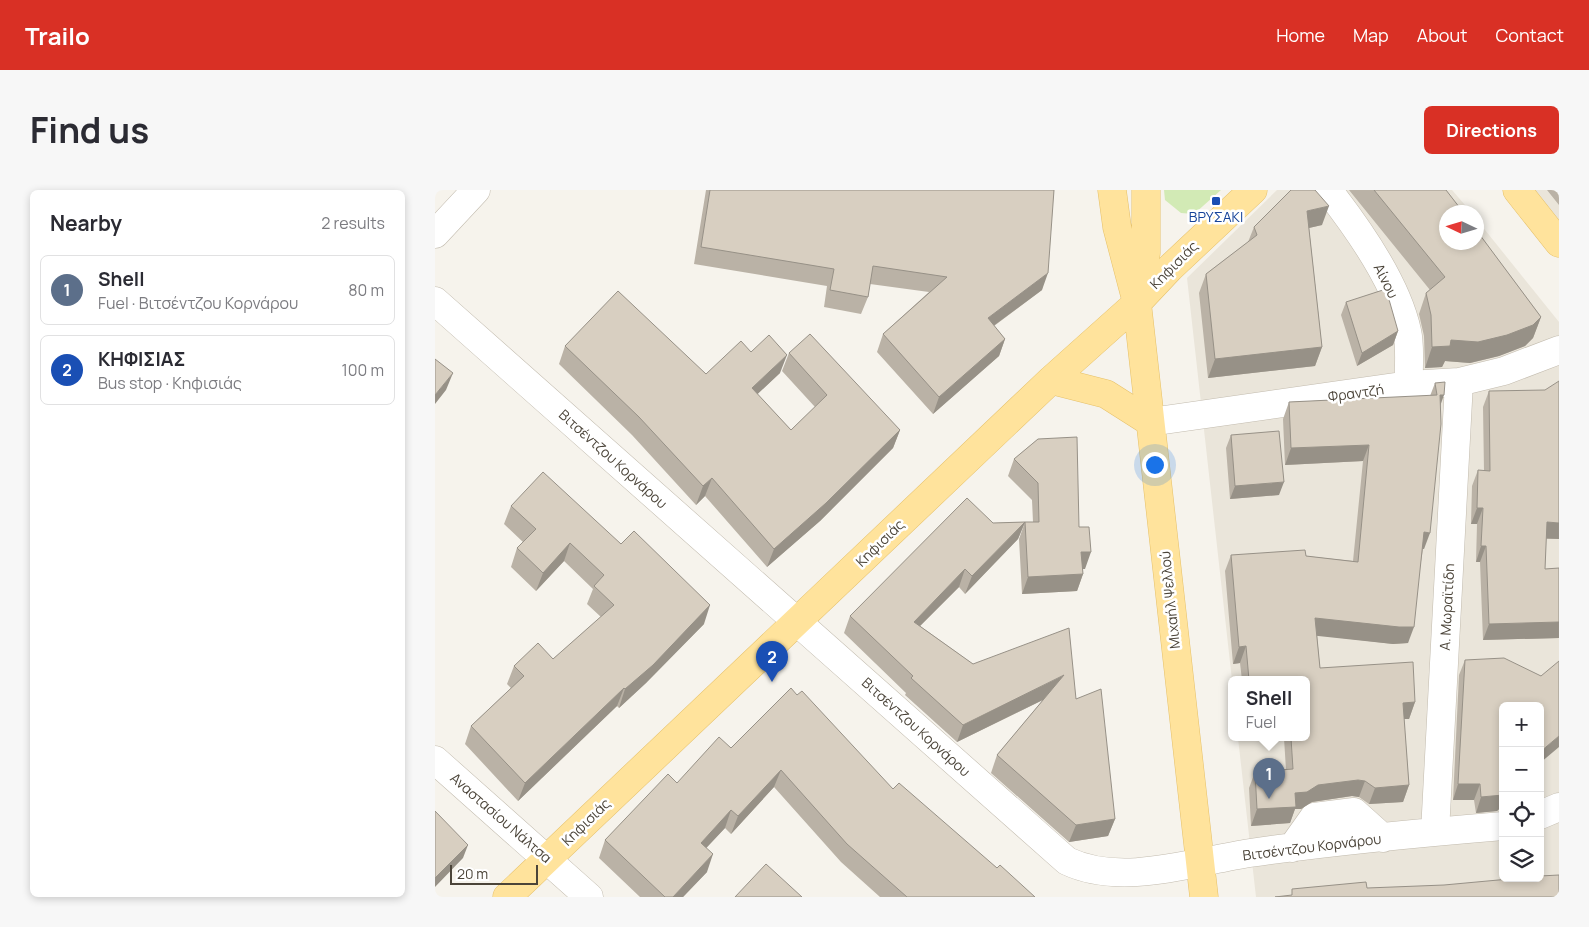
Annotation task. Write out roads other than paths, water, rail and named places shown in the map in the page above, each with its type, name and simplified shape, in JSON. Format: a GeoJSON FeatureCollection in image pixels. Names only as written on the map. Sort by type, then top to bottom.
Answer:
{"type":"FeatureCollection","features":[{"type":"Feature","properties":{"kind":"main road","name":"Μιχαήλ Ψελλού"},"geometry":{"type":"LineString","coordinates":[[1112,190],[1117,227],[1137,303],[1204,897]]}},
{"type":"Feature","properties":{"kind":"main road","name":"Μιχαήλ Ψελλού"},"geometry":{"type":"LineString","coordinates":[[1137,303],[1146,253],[1146,190]]}},
{"type":"Feature","properties":{"kind":"main road","name":"Κηφισιάς"},"geometry":{"type":"LineString","coordinates":[[507,897],[1051,380],[1137,303],[1170,268],[1253,190]]}},
{"type":"Feature","properties":{"kind":"main road"},"geometry":{"type":"LineString","coordinates":[[1517,190],[1559,243]]}},
{"type":"Feature","properties":{"kind":"main road"},"geometry":{"type":"LineString","coordinates":[[1051,380],[1106,394],[1150,422]]}},
{"type":"Feature","properties":{"kind":"street"},"geometry":{"type":"LineString","coordinates":[[435,234],[476,190]]}},
{"type":"Feature","properties":{"kind":"street","name":"Αίνου"},"geometry":{"type":"LineString","coordinates":[[1328,190],[1356,226],[1393,292],[1407,331],[1409,385]]}},
{"type":"Feature","properties":{"kind":"street","name":"Βιτσέντζου Κορνάρου"},"geometry":{"type":"LineString","coordinates":[[435,301],[1067,861],[1082,868],[1138,871],[1292,848],[1499,826]]}},
{"type":"Feature","properties":{"kind":"street","name":"Φραντζή"},"geometry":{"type":"LineString","coordinates":[[1150,422],[1409,385],[1459,382],[1504,371],[1559,350]]}},
{"type":"Feature","properties":{"kind":"street","name":"Α. Μωραϊτίδη"},"geometry":{"type":"LineString","coordinates":[[1435,832],[1459,382]]}},
{"type":"Feature","properties":{"kind":"street","name":"Αναστασίου Νάλτσα"},"geometry":{"type":"LineString","coordinates":[[435,760],[589,897]]}},
{"type":"Feature","properties":{"kind":"street"},"geometry":{"type":"LineString","coordinates":[[1544,813],[1559,807]]}},
{"type":"Feature","properties":{"kind":"place","name":"ΒΡΥΣΑΚΙ"},"geometry":{"type":"Point","coordinates":[1216,201]}},
{"type":"Feature","properties":{"kind":"place","name":"ΚΗΦΙΣΙΑΣ"},"geometry":{"type":"Point","coordinates":[772,682]}},
{"type":"Feature","properties":{"kind":"place","name":"Shell"},"geometry":{"type":"Point","coordinates":[1269,799]}}]}
